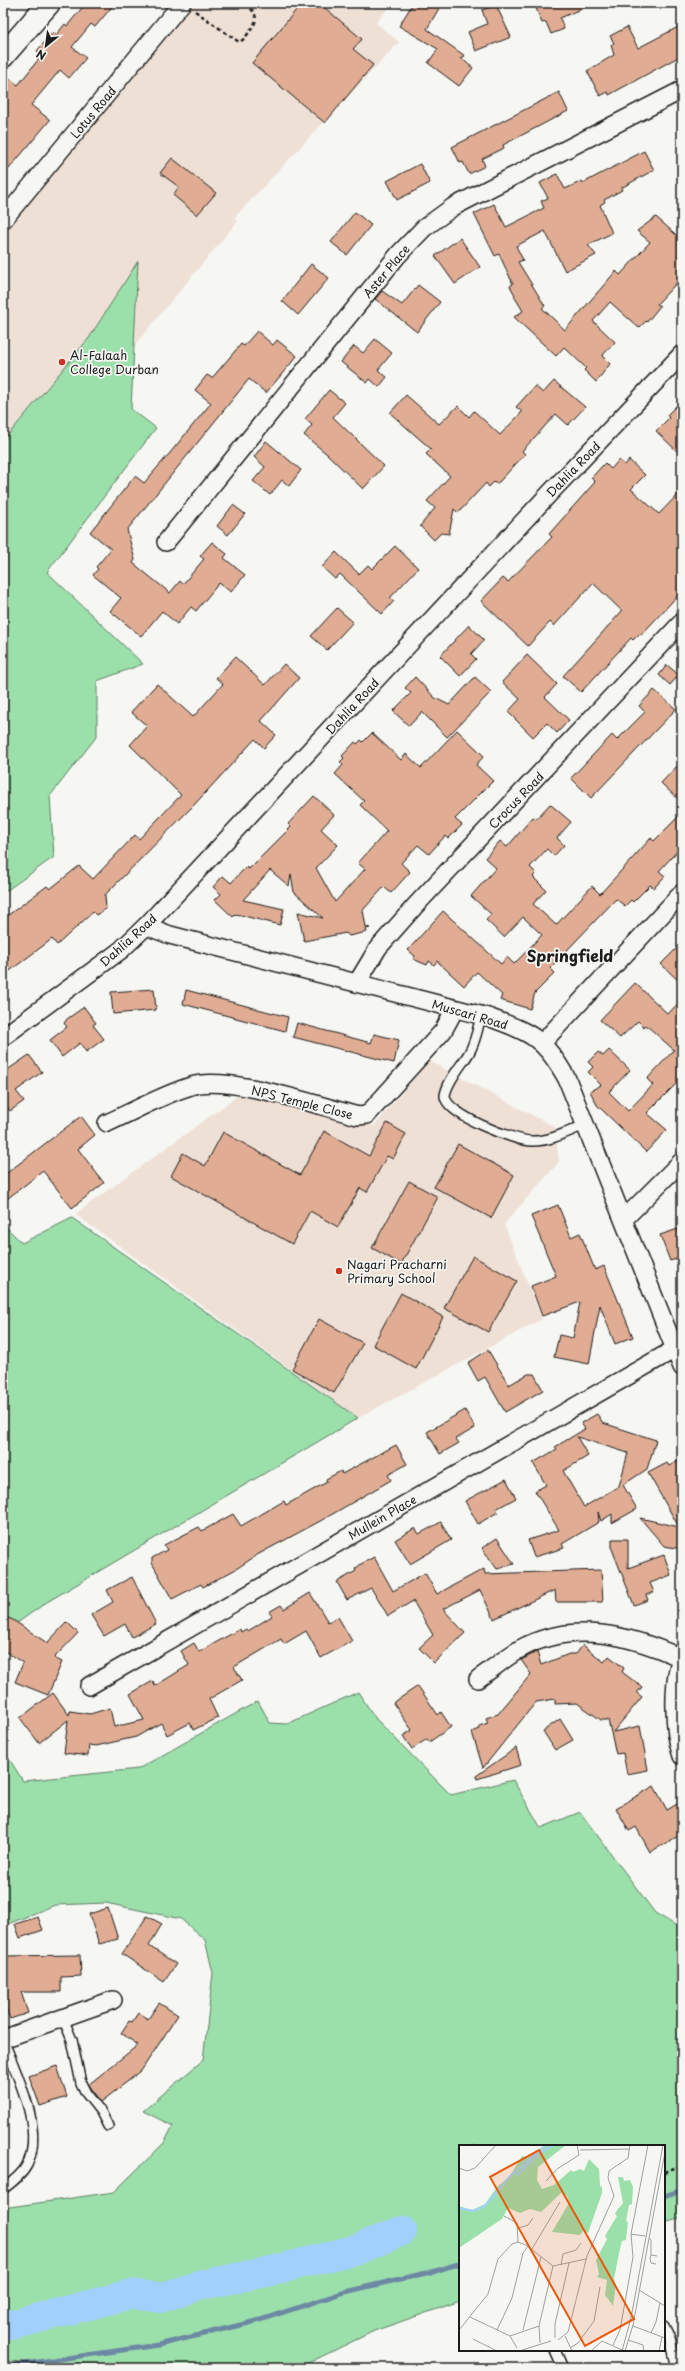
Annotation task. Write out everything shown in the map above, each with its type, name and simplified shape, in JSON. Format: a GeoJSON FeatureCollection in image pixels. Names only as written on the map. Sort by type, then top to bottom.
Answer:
{"type":"FeatureCollection","features":[{"type":"Feature","properties":{"kind":"main road"},"geometry":{"type":"LineString","coordinates":[[3,56],[49,3]]}},
{"type":"Feature","properties":{"kind":"street","name":"Lotus Road"},"geometry":{"type":"LineString","coordinates":[[3,220],[186,5]]}},
{"type":"Feature","properties":{"kind":"street","name":"Aster Place"},"geometry":{"type":"LineString","coordinates":[[166,542],[398,255],[424,228],[453,207],[682,90]]}},
{"type":"Feature","properties":{"kind":"street","name":"Dahlia Road"},"geometry":{"type":"LineString","coordinates":[[3,1037],[116,954],[146,926],[549,494],[682,354]]}},
{"type":"Feature","properties":{"kind":"street","name":"Crocus Road"},"geometry":{"type":"LineString","coordinates":[[357,983],[378,948],[415,906],[682,622]]}},
{"type":"Feature","properties":{"kind":"street"},"geometry":{"type":"LineString","coordinates":[[543,1042],[682,893]]}},
{"type":"Feature","properties":{"kind":"street","name":"Muscari Road"},"geometry":{"type":"LineString","coordinates":[[146,926],[170,935],[481,1015],[506,1023],[543,1042],[556,1059],[567,1079],[682,1367]]}},
{"type":"Feature","properties":{"kind":"street","name":"NPS Temple Close"},"geometry":{"type":"LineString","coordinates":[[107,1123],[191,1085],[210,1083],[234,1084],[358,1116],[367,1115],[443,1031],[456,1009]]}},
{"type":"Feature","properties":{"kind":"street"},"geometry":{"type":"LineString","coordinates":[[624,1219],[682,1161]]}},
{"type":"Feature","properties":{"kind":"street","name":"Mullein Place"},"geometry":{"type":"LineString","coordinates":[[89,1686],[675,1349]]}},
{"type":"Feature","properties":{"kind":"street"},"geometry":{"type":"LineString","coordinates":[[478,1679],[520,1649],[542,1640],[567,1633],[599,1633],[652,1645],[682,1657],[677,1687],[676,1721],[682,1756]]}},
{"type":"Feature","properties":{"kind":"street"},"geometry":{"type":"LineString","coordinates":[[3,2039],[113,2000]]}},
{"type":"Feature","properties":{"kind":"lane"},"geometry":{"type":"LineString","coordinates":[[481,1015],[475,1039],[447,1088],[445,1097],[448,1104],[461,1115],[516,1140],[534,1141],[553,1137],[585,1125]]}},
{"type":"Feature","properties":{"kind":"lane"},"geometry":{"type":"LineString","coordinates":[[62,2018],[72,2040],[81,2083],[86,2093],[101,2112],[108,2126]]}},
{"type":"Feature","properties":{"kind":"lane"},"geometry":{"type":"LineString","coordinates":[[3,2039],[25,2096],[32,2126],[33,2148],[26,2166],[15,2180],[3,2189]]}},
{"type":"Feature","properties":{"kind":"lane"},"geometry":{"type":"LineString","coordinates":[[665,2328],[670,2338],[677,2368]]}},
{"type":"Feature","properties":{"kind":"lane"},"geometry":{"type":"LineString","coordinates":[[555,2351],[563,2368]]}},
{"type":"Feature","properties":{"kind":"path"},"geometry":{"type":"LineString","coordinates":[[186,5],[239,42],[248,34],[257,20],[254,11],[245,3]]}},
{"type":"Feature","properties":{"kind":"path"},"geometry":{"type":"LineString","coordinates":[[665,2172],[682,2165]]}},
{"type":"Feature","properties":{"kind":"shaded area","name":"Al-Falaah College Durban"},"geometry":{"type":"Polygon","coordinates":[[[182,3],[392,3],[376,23],[399,42],[234,218],[238,221],[3,503],[3,212],[182,3]]]}},
{"type":"Feature","properties":{"kind":"shaded area","name":"Nagari Pracharni Primary School"},"geometry":{"type":"Polygon","coordinates":[[[429,1061],[555,1127],[559,1162],[504,1224],[542,1319],[358,1418],[75,1214],[239,1095],[374,1126],[429,1061]]]}},
{"type":"Feature","properties":{"kind":"green space"},"geometry":{"type":"Polygon","coordinates":[[[138,261],[131,409],[156,428],[47,572],[143,664],[97,681],[97,736],[50,796],[54,857],[3,893],[3,441],[89,338],[138,261]]]}},
{"type":"Feature","properties":{"kind":"green space"},"geometry":{"type":"Polygon","coordinates":[[[72,1218],[358,1418],[47,1602],[3,1633],[3,1224],[22,1243],[72,1218]]]}},
{"type":"Feature","properties":{"kind":"green space"},"geometry":{"type":"Polygon","coordinates":[[[358,1692],[376,1719],[451,1795],[513,1780],[541,1828],[580,1812],[655,1913],[682,1929],[682,2218],[665,2223],[665,2145],[459,2145],[459,2301],[374,2331],[298,2368],[177,2368],[3,2361],[3,2208],[114,2192],[164,2143],[173,2126],[143,2111],[203,2060],[213,1973],[205,1940],[181,1919],[106,1903],[55,1905],[3,1926],[3,1749],[23,1781],[138,1769],[258,1701],[270,1723],[287,1724],[358,1692]]]}},
{"type":"Feature","properties":{"kind":"building"},"geometry":{"type":"Polygon","coordinates":[[[86,3],[115,3],[95,27],[91,24],[72,47],[86,58],[69,78],[60,70],[31,105],[50,120],[3,176],[3,73],[18,85],[42,55],[37,51],[53,32],[56,35],[65,24],[67,26],[86,3]]]}},
{"type":"Feature","properties":{"kind":"building"},"geometry":{"type":"Polygon","coordinates":[[[302,3],[319,3],[362,39],[353,49],[373,65],[325,123],[252,63],[302,3]]]}},
{"type":"Feature","properties":{"kind":"building"},"geometry":{"type":"Polygon","coordinates":[[[413,3],[442,3],[427,29],[465,56],[461,58],[473,68],[459,86],[428,63],[438,49],[399,26],[413,3]]]}},
{"type":"Feature","properties":{"kind":"building"},"geometry":{"type":"Polygon","coordinates":[[[534,3],[595,3],[560,18],[564,29],[551,34],[546,22],[542,23],[534,3]]]}},
{"type":"Feature","properties":{"kind":"building"},"geometry":{"type":"Polygon","coordinates":[[[496,5],[511,37],[476,51],[468,32],[487,24],[482,10],[496,5]]]}},
{"type":"Feature","properties":{"kind":"building"},"geometry":{"type":"Polygon","coordinates":[[[682,25],[682,55],[609,95],[608,92],[600,96],[587,71],[614,55],[611,45],[614,43],[610,36],[627,27],[638,48],[682,25]]]}},
{"type":"Feature","properties":{"kind":"building"},"geometry":{"type":"Polygon","coordinates":[[[559,92],[568,111],[503,145],[504,148],[482,159],[485,166],[469,174],[463,162],[460,163],[452,147],[559,92]]]}},
{"type":"Feature","properties":{"kind":"building"},"geometry":{"type":"Polygon","coordinates":[[[644,151],[654,170],[621,188],[622,190],[604,200],[605,202],[600,205],[612,233],[588,245],[596,255],[565,271],[545,231],[516,246],[523,260],[518,262],[545,306],[542,308],[565,330],[616,271],[620,275],[650,242],[637,231],[656,217],[682,240],[682,277],[657,304],[660,306],[647,322],[646,321],[639,328],[610,302],[593,321],[615,342],[602,356],[610,364],[596,382],[584,370],[586,368],[564,347],[556,356],[514,317],[523,311],[510,286],[513,284],[499,254],[495,256],[474,214],[494,204],[506,227],[544,208],[541,201],[548,198],[540,183],[557,174],[565,189],[582,181],[583,183],[644,151]]]}},
{"type":"Feature","properties":{"kind":"building"},"geometry":{"type":"Polygon","coordinates":[[[172,158],[216,193],[197,215],[173,195],[179,187],[160,173],[172,158]]]}},
{"type":"Feature","properties":{"kind":"building"},"geometry":{"type":"Polygon","coordinates":[[[420,164],[430,183],[397,200],[387,181],[420,164]]]}},
{"type":"Feature","properties":{"kind":"building"},"geometry":{"type":"Polygon","coordinates":[[[355,212],[371,225],[347,255],[331,242],[355,212]]]}},
{"type":"Feature","properties":{"kind":"building"},"geometry":{"type":"Polygon","coordinates":[[[460,238],[480,267],[455,284],[435,256],[460,238]]]}},
{"type":"Feature","properties":{"kind":"building"},"geometry":{"type":"Polygon","coordinates":[[[311,264],[329,278],[298,315],[282,301],[311,264]]]}},
{"type":"Feature","properties":{"kind":"building"},"geometry":{"type":"Polygon","coordinates":[[[418,285],[440,302],[417,332],[375,299],[382,291],[402,305],[418,285]]]}},
{"type":"Feature","properties":{"kind":"building"},"geometry":{"type":"Polygon","coordinates":[[[257,331],[273,345],[277,340],[297,356],[266,393],[249,379],[127,530],[135,560],[133,563],[170,593],[180,581],[183,584],[204,559],[200,556],[212,542],[227,554],[224,558],[245,575],[231,592],[219,583],[196,611],[191,607],[177,624],[162,611],[141,636],[110,611],[121,598],[93,575],[98,569],[96,567],[111,549],[90,532],[135,476],[144,483],[170,453],[211,403],[195,390],[207,375],[212,378],[241,344],[244,346],[257,331]]]}},
{"type":"Feature","properties":{"kind":"building"},"geometry":{"type":"Polygon","coordinates":[[[375,339],[392,353],[378,370],[387,377],[379,387],[370,379],[367,383],[341,362],[354,346],[363,353],[375,339]]]}},
{"type":"Feature","properties":{"kind":"building"},"geometry":{"type":"Polygon","coordinates":[[[554,381],[585,407],[568,425],[556,414],[522,451],[525,454],[500,481],[496,484],[494,482],[489,487],[486,483],[458,513],[454,509],[449,534],[441,533],[434,540],[420,526],[435,508],[427,501],[450,476],[426,454],[431,449],[390,413],[406,395],[439,424],[458,406],[469,417],[474,411],[500,435],[522,412],[516,407],[535,386],[543,393],[554,381]]]}},
{"type":"Feature","properties":{"kind":"building"},"geometry":{"type":"Polygon","coordinates":[[[329,390],[345,403],[333,417],[384,466],[363,489],[327,454],[304,435],[312,425],[305,419],[329,390]]]}},
{"type":"Feature","properties":{"kind":"building"},"geometry":{"type":"Polygon","coordinates":[[[682,400],[682,456],[656,431],[669,418],[667,415],[682,400]]]}},
{"type":"Feature","properties":{"kind":"building"},"geometry":{"type":"Polygon","coordinates":[[[266,441],[301,470],[289,486],[282,480],[270,495],[253,481],[265,467],[254,457],[266,441]]]}},
{"type":"Feature","properties":{"kind":"building"},"geometry":{"type":"Polygon","coordinates":[[[619,460],[625,465],[629,460],[645,475],[631,489],[659,514],[682,490],[682,591],[641,635],[639,634],[633,640],[631,638],[581,692],[563,676],[622,611],[593,583],[554,626],[550,622],[528,646],[481,601],[503,578],[508,582],[552,537],[549,534],[595,482],[591,478],[605,463],[611,469],[619,460]]]}},
{"type":"Feature","properties":{"kind":"building"},"geometry":{"type":"Polygon","coordinates":[[[233,505],[245,514],[228,535],[217,526],[233,505]]]}},
{"type":"Feature","properties":{"kind":"building"},"geometry":{"type":"Polygon","coordinates":[[[395,546],[418,568],[390,598],[394,601],[382,614],[340,574],[335,579],[322,567],[336,552],[359,574],[368,565],[372,569],[395,546]]]}},
{"type":"Feature","properties":{"kind":"building"},"geometry":{"type":"Polygon","coordinates":[[[337,608],[353,622],[327,650],[311,636],[337,608]]]}},
{"type":"Feature","properties":{"kind":"building"},"geometry":{"type":"Polygon","coordinates":[[[469,625],[484,640],[471,654],[476,659],[460,676],[440,656],[469,625]]]}},
{"type":"Feature","properties":{"kind":"building"},"geometry":{"type":"Polygon","coordinates":[[[527,655],[557,684],[545,697],[569,720],[557,733],[547,723],[533,737],[508,712],[520,699],[502,682],[527,655]]]}},
{"type":"Feature","properties":{"kind":"building"},"geometry":{"type":"Polygon","coordinates":[[[235,657],[265,685],[284,664],[299,678],[261,721],[276,735],[264,748],[255,739],[193,806],[105,895],[106,909],[96,915],[93,912],[57,945],[52,939],[3,976],[3,919],[47,886],[50,889],[79,866],[93,879],[135,835],[139,839],[181,795],[130,745],[147,726],[131,712],[157,684],[193,717],[223,684],[216,678],[235,657]]]}},
{"type":"Feature","properties":{"kind":"building"},"geometry":{"type":"Polygon","coordinates":[[[667,665],[679,675],[670,685],[659,675],[667,665]]]}},
{"type":"Feature","properties":{"kind":"building"},"geometry":{"type":"Polygon","coordinates":[[[415,677],[435,698],[449,705],[475,677],[491,692],[447,737],[422,712],[409,726],[393,711],[411,693],[405,688],[415,677]]]}},
{"type":"Feature","properties":{"kind":"building"},"geometry":{"type":"Polygon","coordinates":[[[654,690],[676,709],[591,798],[571,778],[612,735],[617,740],[645,712],[639,706],[654,690]]]}},
{"type":"Feature","properties":{"kind":"building"},"geometry":{"type":"Polygon","coordinates":[[[457,730],[484,756],[476,765],[493,781],[455,819],[462,825],[448,839],[445,836],[429,854],[418,845],[401,863],[410,872],[391,893],[384,887],[363,910],[366,927],[370,928],[366,929],[367,932],[349,936],[346,933],[304,941],[298,912],[323,918],[294,892],[291,875],[289,886],[270,870],[243,900],[284,909],[280,925],[236,914],[233,917],[215,900],[221,894],[213,887],[223,876],[231,883],[246,867],[249,869],[291,827],[288,824],[314,796],[334,815],[321,829],[338,845],[316,868],[335,902],[365,869],[358,863],[387,831],[360,805],[364,801],[335,774],[343,765],[340,762],[344,758],[342,756],[355,742],[357,744],[361,740],[363,742],[372,733],[401,760],[406,754],[421,768],[457,730]]]}},
{"type":"Feature","properties":{"kind":"building"},"geometry":{"type":"Polygon","coordinates":[[[682,761],[682,803],[661,783],[682,761]]]}},
{"type":"Feature","properties":{"kind":"building"},"geometry":{"type":"Polygon","coordinates":[[[550,804],[571,822],[557,838],[564,845],[554,856],[547,849],[530,867],[536,873],[533,877],[546,890],[533,904],[556,925],[592,886],[600,894],[651,838],[654,841],[682,813],[682,846],[659,871],[665,876],[654,888],[650,885],[633,902],[631,900],[625,906],[616,899],[550,968],[555,973],[535,993],[530,1009],[500,1000],[502,995],[477,972],[464,986],[437,961],[434,965],[429,961],[427,965],[413,959],[415,956],[408,950],[443,911],[501,964],[507,957],[514,964],[542,935],[523,917],[504,937],[486,920],[491,914],[471,896],[496,868],[485,858],[500,841],[507,847],[533,817],[536,819],[550,804]]]}},
{"type":"Feature","properties":{"kind":"building"},"geometry":{"type":"Polygon","coordinates":[[[682,943],[682,984],[661,964],[682,943]]]}},
{"type":"Feature","properties":{"kind":"building"},"geometry":{"type":"Polygon","coordinates":[[[635,983],[668,1014],[682,999],[682,1078],[647,1113],[667,1130],[646,1152],[597,1105],[590,1091],[601,1085],[588,1072],[593,1067],[588,1062],[598,1052],[603,1056],[609,1050],[630,1070],[609,1092],[628,1111],[653,1085],[647,1079],[674,1050],[646,1025],[644,1027],[638,1021],[620,1038],[600,1020],[635,983]]]}},
{"type":"Feature","properties":{"kind":"building"},"geometry":{"type":"Polygon","coordinates":[[[154,989],[156,1010],[113,1014],[111,992],[154,989]]]}},
{"type":"Feature","properties":{"kind":"building"},"geometry":{"type":"Polygon","coordinates":[[[186,990],[288,1017],[285,1031],[183,1004],[186,990]]]}},
{"type":"Feature","properties":{"kind":"building"},"geometry":{"type":"Polygon","coordinates":[[[84,1007],[96,1023],[93,1025],[104,1039],[86,1052],[80,1043],[62,1057],[50,1040],[67,1027],[64,1023],[67,1019],[84,1007]]]}},
{"type":"Feature","properties":{"kind":"building"},"geometry":{"type":"Polygon","coordinates":[[[297,1023],[371,1043],[374,1034],[399,1040],[394,1063],[293,1037],[297,1023]]]}},
{"type":"Feature","properties":{"kind":"building"},"geometry":{"type":"Polygon","coordinates":[[[29,1055],[42,1072],[16,1091],[24,1101],[10,1111],[3,1101],[3,1073],[29,1055]]]}},
{"type":"Feature","properties":{"kind":"building"},"geometry":{"type":"Polygon","coordinates":[[[81,1116],[95,1135],[78,1149],[104,1183],[72,1208],[43,1171],[3,1202],[3,1176],[81,1116]]]}},
{"type":"Feature","properties":{"kind":"building"},"geometry":{"type":"Polygon","coordinates":[[[387,1123],[406,1134],[393,1159],[387,1156],[367,1192],[360,1188],[338,1227],[310,1211],[292,1244],[171,1176],[183,1153],[205,1166],[223,1132],[300,1175],[324,1131],[369,1156],[387,1123]]]}},
{"type":"Feature","properties":{"kind":"building"},"geometry":{"type":"Polygon","coordinates":[[[458,1144],[514,1175],[491,1218],[434,1187],[458,1144]]]}},
{"type":"Feature","properties":{"kind":"building"},"geometry":{"type":"Polygon","coordinates":[[[409,1181],[438,1197],[401,1264],[372,1248],[409,1181]]]}},
{"type":"Feature","properties":{"kind":"building"},"geometry":{"type":"Polygon","coordinates":[[[558,1205],[571,1237],[580,1233],[595,1270],[604,1266],[633,1337],[615,1344],[600,1305],[589,1364],[554,1357],[559,1335],[573,1338],[580,1302],[542,1316],[531,1286],[556,1276],[531,1216],[558,1205]]]}},
{"type":"Feature","properties":{"kind":"building"},"geometry":{"type":"Polygon","coordinates":[[[678,1229],[682,1240],[682,1257],[670,1261],[660,1235],[678,1229]]]}},
{"type":"Feature","properties":{"kind":"building"},"geometry":{"type":"Polygon","coordinates":[[[473,1256],[517,1281],[488,1332],[444,1308],[473,1256]]]}},
{"type":"Feature","properties":{"kind":"building"},"geometry":{"type":"Polygon","coordinates":[[[401,1293],[443,1317],[416,1369],[373,1345],[401,1293]]]}},
{"type":"Feature","properties":{"kind":"building"},"geometry":{"type":"Polygon","coordinates":[[[319,1319],[363,1343],[334,1393],[292,1369],[319,1319]]]}},
{"type":"Feature","properties":{"kind":"building"},"geometry":{"type":"Polygon","coordinates":[[[488,1350],[509,1385],[528,1374],[534,1374],[543,1390],[505,1412],[485,1377],[478,1381],[468,1363],[488,1350]]]}},
{"type":"Feature","properties":{"kind":"building"},"geometry":{"type":"Polygon","coordinates":[[[465,1410],[475,1428],[456,1439],[459,1443],[440,1454],[427,1432],[465,1410]]]}},
{"type":"Feature","properties":{"kind":"building"},"geometry":{"type":"Polygon","coordinates":[[[597,1414],[603,1423],[656,1440],[647,1469],[623,1485],[637,1509],[612,1523],[612,1514],[601,1521],[598,1512],[599,1522],[562,1544],[564,1548],[534,1557],[528,1540],[559,1530],[535,1491],[546,1485],[533,1463],[557,1449],[555,1447],[585,1429],[581,1423],[597,1414]],[[577,1437],[588,1456],[563,1471],[584,1507],[619,1486],[628,1453],[577,1437]]]}},
{"type":"Feature","properties":{"kind":"building"},"geometry":{"type":"Polygon","coordinates":[[[396,1445],[407,1464],[388,1475],[391,1480],[203,1587],[201,1584],[172,1599],[152,1563],[152,1558],[167,1550],[164,1545],[199,1527],[202,1531],[233,1514],[241,1526],[284,1501],[286,1505],[327,1482],[326,1479],[341,1471],[342,1474],[396,1445]]]}},
{"type":"Feature","properties":{"kind":"building"},"geometry":{"type":"Polygon","coordinates":[[[682,1459],[682,1549],[664,1546],[640,1518],[679,1527],[648,1473],[667,1463],[669,1466],[682,1459]]]}},
{"type":"Feature","properties":{"kind":"building"},"geometry":{"type":"Polygon","coordinates":[[[506,1479],[516,1498],[496,1509],[498,1512],[478,1524],[465,1501],[506,1479]]]}},
{"type":"Feature","properties":{"kind":"building"},"geometry":{"type":"Polygon","coordinates":[[[441,1522],[451,1540],[410,1564],[395,1540],[415,1528],[419,1534],[441,1522]]]}},
{"type":"Feature","properties":{"kind":"building"},"geometry":{"type":"Polygon","coordinates":[[[497,1538],[514,1564],[497,1569],[482,1548],[497,1538]]]}},
{"type":"Feature","properties":{"kind":"building"},"geometry":{"type":"Polygon","coordinates":[[[612,1539],[628,1539],[628,1568],[664,1555],[671,1575],[650,1583],[654,1592],[646,1595],[648,1600],[634,1605],[612,1549],[612,1539]]]}},
{"type":"Feature","properties":{"kind":"building"},"geometry":{"type":"Polygon","coordinates":[[[374,1557],[393,1591],[425,1573],[437,1594],[484,1569],[485,1574],[601,1570],[603,1602],[556,1602],[555,1590],[494,1619],[480,1590],[443,1609],[465,1633],[434,1663],[419,1648],[433,1635],[413,1601],[388,1616],[371,1588],[347,1600],[337,1582],[356,1571],[355,1569],[361,1564],[374,1557]]]}},
{"type":"Feature","properties":{"kind":"building"},"geometry":{"type":"Polygon","coordinates":[[[132,1577],[156,1624],[132,1637],[125,1624],[104,1636],[91,1615],[113,1602],[107,1590],[132,1577]]]}},
{"type":"Feature","properties":{"kind":"building"},"geometry":{"type":"Polygon","coordinates":[[[310,1593],[328,1622],[338,1617],[352,1641],[321,1658],[306,1631],[284,1644],[281,1639],[234,1667],[242,1680],[209,1699],[218,1718],[193,1730],[190,1723],[167,1735],[161,1723],[136,1737],[96,1746],[89,1745],[88,1756],[64,1753],[68,1720],[39,1743],[20,1718],[53,1693],[69,1715],[70,1711],[90,1714],[110,1708],[114,1727],[144,1720],[130,1694],[153,1681],[155,1686],[189,1665],[181,1651],[194,1643],[199,1652],[240,1629],[241,1632],[246,1629],[248,1631],[272,1616],[269,1612],[281,1605],[284,1609],[310,1593]]]}},
{"type":"Feature","properties":{"kind":"building"},"geometry":{"type":"Polygon","coordinates":[[[3,1616],[13,1620],[47,1643],[67,1622],[78,1633],[54,1658],[62,1662],[48,1695],[15,1682],[23,1663],[3,1650],[3,1616]]]}},
{"type":"Feature","properties":{"kind":"building"},"geometry":{"type":"Polygon","coordinates":[[[583,1645],[604,1662],[609,1656],[624,1668],[622,1672],[642,1687],[637,1693],[642,1697],[613,1732],[640,1726],[648,1770],[627,1774],[623,1753],[616,1754],[608,1720],[601,1720],[577,1703],[555,1704],[555,1699],[536,1702],[483,1768],[472,1732],[480,1729],[479,1726],[488,1723],[486,1718],[498,1714],[531,1674],[521,1660],[537,1652],[541,1665],[569,1654],[576,1654],[583,1645]]]}},
{"type":"Feature","properties":{"kind":"building"},"geometry":{"type":"Polygon","coordinates":[[[418,1686],[438,1715],[441,1712],[451,1727],[429,1742],[427,1739],[412,1749],[403,1736],[412,1730],[393,1703],[418,1686]]]}},
{"type":"Feature","properties":{"kind":"building"},"geometry":{"type":"Polygon","coordinates":[[[560,1719],[573,1740],[555,1750],[543,1731],[560,1719]]]}},
{"type":"Feature","properties":{"kind":"building"},"geometry":{"type":"Polygon","coordinates":[[[516,1748],[521,1765],[477,1779],[476,1776],[516,1748]]]}},
{"type":"Feature","properties":{"kind":"building"},"geometry":{"type":"Polygon","coordinates":[[[654,1786],[667,1810],[682,1801],[682,1834],[650,1852],[636,1827],[629,1831],[616,1808],[654,1786]]]}},
{"type":"Feature","properties":{"kind":"building"},"geometry":{"type":"Polygon","coordinates":[[[108,1908],[118,1939],[99,1944],[89,1914],[108,1908]]]}},
{"type":"Feature","properties":{"kind":"building"},"geometry":{"type":"Polygon","coordinates":[[[147,1916],[162,1924],[149,1946],[176,1964],[164,1982],[122,1954],[147,1916]]]}},
{"type":"Feature","properties":{"kind":"building"},"geometry":{"type":"Polygon","coordinates":[[[38,1917],[43,1930],[20,1938],[15,1924],[38,1917]]]}},
{"type":"Feature","properties":{"kind":"building"},"geometry":{"type":"Polygon","coordinates":[[[80,1955],[81,1976],[61,1977],[61,1992],[21,1992],[28,2013],[10,2019],[3,2000],[3,1956],[80,1955]]]}},
{"type":"Feature","properties":{"kind":"building"},"geometry":{"type":"Polygon","coordinates":[[[159,2003],[178,2015],[141,2071],[101,2102],[88,2085],[138,2045],[121,2033],[129,2021],[132,2022],[138,2013],[148,2019],[159,2003]]]}},
{"type":"Feature","properties":{"kind":"building"},"geometry":{"type":"Polygon","coordinates":[[[57,2066],[67,2097],[40,2106],[29,2076],[57,2066]]]}},
{"type":"Feature","properties":{"kind":"waterway"},"geometry":{"type":"LineString","coordinates":[[665,2196],[682,2190]]}},
{"type":"Feature","properties":{"kind":"waterway"},"geometry":{"type":"LineString","coordinates":[[3,2324],[12,2325],[131,2294],[160,2298],[201,2285],[271,2271],[358,2249],[402,2231]]}},
{"type":"Feature","properties":{"kind":"waterway"},"geometry":{"type":"LineString","coordinates":[[3,2367],[158,2345],[257,2321],[345,2292],[439,2270],[459,2263]]}},
{"type":"Feature","properties":{"kind":"place","name":"Al-Falaah College Durban"},"geometry":{"type":"Point","coordinates":[62,362]}},
{"type":"Feature","properties":{"kind":"place","name":"Nagari Pracharni Primary School"},"geometry":{"type":"Point","coordinates":[339,1271]}},
{"type":"Feature","properties":{"kind":"district","name":"Springfield"},"geometry":{"type":"Point","coordinates":[570,955]}}]}
